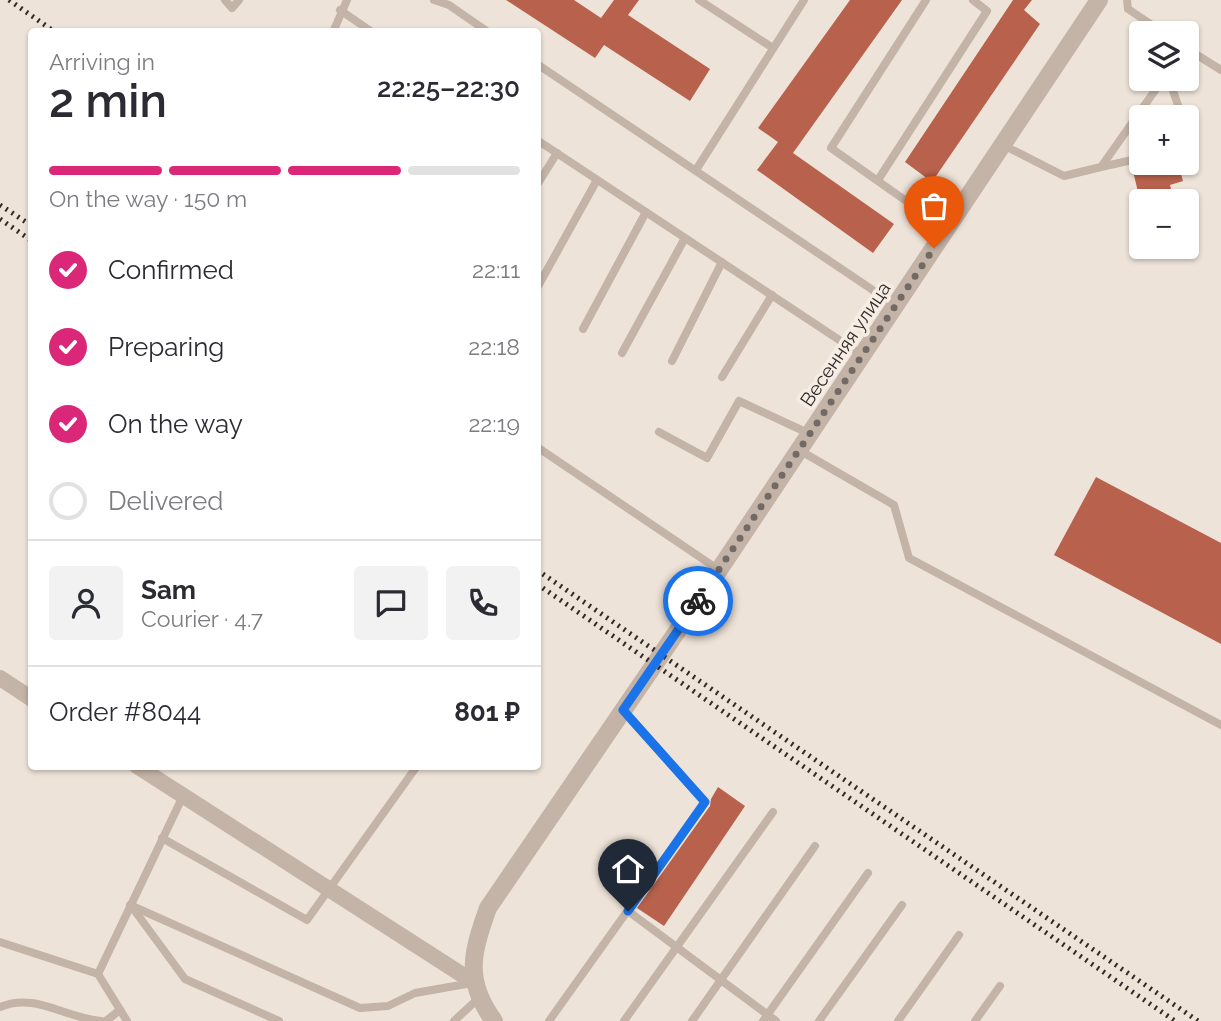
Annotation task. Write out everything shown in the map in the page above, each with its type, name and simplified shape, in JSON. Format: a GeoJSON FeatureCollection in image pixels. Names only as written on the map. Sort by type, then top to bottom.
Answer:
{"type":"FeatureCollection","features":[{"type":"Feature","properties":{"kind":"street","name":"Весенняя улица"},"geometry":{"type":"LineString","coordinates":[[477,990],[474,946],[488,908],[695,606],[1100,0]]}},
{"type":"Feature","properties":{"kind":"street"},"geometry":{"type":"LineString","coordinates":[[0,678],[28,696]]}},
{"type":"Feature","properties":{"kind":"street"},"geometry":{"type":"LineString","coordinates":[[143,770],[330,890],[477,990],[494,1021]]}},
{"type":"Feature","properties":{"kind":"lane"},"geometry":{"type":"LineString","coordinates":[[225,0],[232,8],[239,0]]}},
{"type":"Feature","properties":{"kind":"lane"},"geometry":{"type":"LineString","coordinates":[[334,28],[340,10],[347,0]]}},
{"type":"Feature","properties":{"kind":"lane"},"geometry":{"type":"LineString","coordinates":[[434,0],[449,5],[482,28]]}},
{"type":"Feature","properties":{"kind":"lane"},"geometry":{"type":"LineString","coordinates":[[699,0],[774,48]]}},
{"type":"Feature","properties":{"kind":"lane"},"geometry":{"type":"LineString","coordinates":[[696,170],[804,0]]}},
{"type":"Feature","properties":{"kind":"lane"},"geometry":{"type":"LineString","coordinates":[[926,0],[831,148],[946,229]]}},
{"type":"Feature","properties":{"kind":"lane"},"geometry":{"type":"LineString","coordinates":[[877,180],[987,10],[973,0]]}},
{"type":"Feature","properties":{"kind":"lane"},"geometry":{"type":"LineString","coordinates":[[1127,0],[1128,9],[1146,21]]}},
{"type":"Feature","properties":{"kind":"lane"},"geometry":{"type":"LineString","coordinates":[[340,10],[366,28]]}},
{"type":"Feature","properties":{"kind":"lane"},"geometry":{"type":"LineString","coordinates":[[1199,56],[1221,70]]}},
{"type":"Feature","properties":{"kind":"lane"},"geometry":{"type":"LineString","coordinates":[[541,67],[896,305]]}},
{"type":"Feature","properties":{"kind":"lane"},"geometry":{"type":"LineString","coordinates":[[1101,167],[1155,91]]}},
{"type":"Feature","properties":{"kind":"lane"},"geometry":{"type":"LineString","coordinates":[[541,144],[863,355]]}},
{"type":"Feature","properties":{"kind":"lane"},"geometry":{"type":"LineString","coordinates":[[1003,145],[1064,176],[1129,161]]}},
{"type":"Feature","properties":{"kind":"lane"},"geometry":{"type":"LineString","coordinates":[[541,178],[556,153]]}},
{"type":"Feature","properties":{"kind":"lane"},"geometry":{"type":"LineString","coordinates":[[541,281],[597,180]]}},
{"type":"Feature","properties":{"kind":"lane"},"geometry":{"type":"LineString","coordinates":[[583,329],[646,212]]}},
{"type":"Feature","properties":{"kind":"lane"},"geometry":{"type":"LineString","coordinates":[[622,353],[685,238]]}},
{"type":"Feature","properties":{"kind":"lane"},"geometry":{"type":"LineString","coordinates":[[671,361],[722,262]]}},
{"type":"Feature","properties":{"kind":"lane"},"geometry":{"type":"LineString","coordinates":[[722,377],[772,295]]}},
{"type":"Feature","properties":{"kind":"lane"},"geometry":{"type":"LineString","coordinates":[[659,432],[707,458],[739,401],[810,434]]}},
{"type":"Feature","properties":{"kind":"lane"},"geometry":{"type":"LineString","coordinates":[[541,450],[719,570]]}},
{"type":"Feature","properties":{"kind":"lane"},"geometry":{"type":"LineString","coordinates":[[799,450],[894,505],[909,558],[1221,724]]}},
{"type":"Feature","properties":{"kind":"lane"},"geometry":{"type":"LineString","coordinates":[[550,1021],[705,802],[623,710]]}},
{"type":"Feature","properties":{"kind":"lane"},"geometry":{"type":"LineString","coordinates":[[162,838],[307,920],[414,770]]}},
{"type":"Feature","properties":{"kind":"lane"},"geometry":{"type":"LineString","coordinates":[[98,974],[183,796]]}},
{"type":"Feature","properties":{"kind":"lane"},"geometry":{"type":"LineString","coordinates":[[624,1021],[773,812]]}},
{"type":"Feature","properties":{"kind":"lane"},"geometry":{"type":"LineString","coordinates":[[692,1021],[815,846]]}},
{"type":"Feature","properties":{"kind":"lane"},"geometry":{"type":"LineString","coordinates":[[765,1018],[868,873]]}},
{"type":"Feature","properties":{"kind":"lane"},"geometry":{"type":"LineString","coordinates":[[130,905],[360,1008],[388,1006],[415,993],[477,990]]}},
{"type":"Feature","properties":{"kind":"lane"},"geometry":{"type":"LineString","coordinates":[[130,905],[185,979],[279,1021]]}},
{"type":"Feature","properties":{"kind":"lane"},"geometry":{"type":"LineString","coordinates":[[819,1021],[902,905]]}},
{"type":"Feature","properties":{"kind":"lane"},"geometry":{"type":"LineString","coordinates":[[628,911],[722,981],[765,1018],[776,1021]]}},
{"type":"Feature","properties":{"kind":"lane"},"geometry":{"type":"LineString","coordinates":[[898,1021],[959,935]]}},
{"type":"Feature","properties":{"kind":"lane"},"geometry":{"type":"LineString","coordinates":[[0,942],[98,974],[127,1021]]}},
{"type":"Feature","properties":{"kind":"lane"},"geometry":{"type":"LineString","coordinates":[[975,1021],[1000,986]]}},
{"type":"Feature","properties":{"kind":"lane"},"geometry":{"type":"LineString","coordinates":[[454,1021],[477,990]]}},
{"type":"Feature","properties":{"kind":"lane"},"geometry":{"type":"LineString","coordinates":[[0,1007],[15,1001],[34,1003],[85,1020],[104,1021],[120,1010]]}},
{"type":"Feature","properties":{"kind":"building"},"geometry":{"type":"Polygon","coordinates":[[[506,0],[574,0],[601,18],[614,0],[639,0],[628,15],[710,69],[690,101],[604,45],[595,58],[506,0]]]}},
{"type":"Feature","properties":{"kind":"building"},"geometry":{"type":"Polygon","coordinates":[[[850,0],[902,0],[793,153],[894,224],[873,253],[757,170],[778,142],[758,128],[850,0]]]}},
{"type":"Feature","properties":{"kind":"building"},"geometry":{"type":"Polygon","coordinates":[[[1013,0],[1032,0],[1024,10],[1040,24],[932,182],[905,162],[1013,0]]]}},
{"type":"Feature","properties":{"kind":"building"},"geometry":{"type":"Polygon","coordinates":[[[1134,175],[1181,175],[1183,181],[1170,185],[1171,189],[1137,189],[1134,175]]]}},
{"type":"Feature","properties":{"kind":"building"},"geometry":{"type":"Polygon","coordinates":[[[1096,477],[1221,543],[1221,644],[1054,555],[1096,477]]]}},
{"type":"Feature","properties":{"kind":"building"},"geometry":{"type":"Polygon","coordinates":[[[718,787],[745,806],[664,926],[637,908],[710,806],[718,787]]]}},
{"type":"Feature","properties":{"kind":"railway"},"geometry":{"type":"LineString","coordinates":[[9,0],[49,28]]}},
{"type":"Feature","properties":{"kind":"railway"},"geometry":{"type":"LineString","coordinates":[[0,205],[28,223]]}},
{"type":"Feature","properties":{"kind":"railway"},"geometry":{"type":"LineString","coordinates":[[0,219],[28,238]]}},
{"type":"Feature","properties":{"kind":"railway"},"geometry":{"type":"LineString","coordinates":[[541,573],[1198,1021]]}},
{"type":"Feature","properties":{"kind":"railway"},"geometry":{"type":"LineString","coordinates":[[541,587],[1175,1021]]}},
{"type":"Feature","properties":{"kind":"way so far"},"geometry":{"type":"LineString","coordinates":[[698,601],[934,248]]}},
{"type":"Feature","properties":{"kind":"route"},"geometry":{"type":"LineString","coordinates":[[628,911],[705,802],[623,710],[698,601]]}}]}
